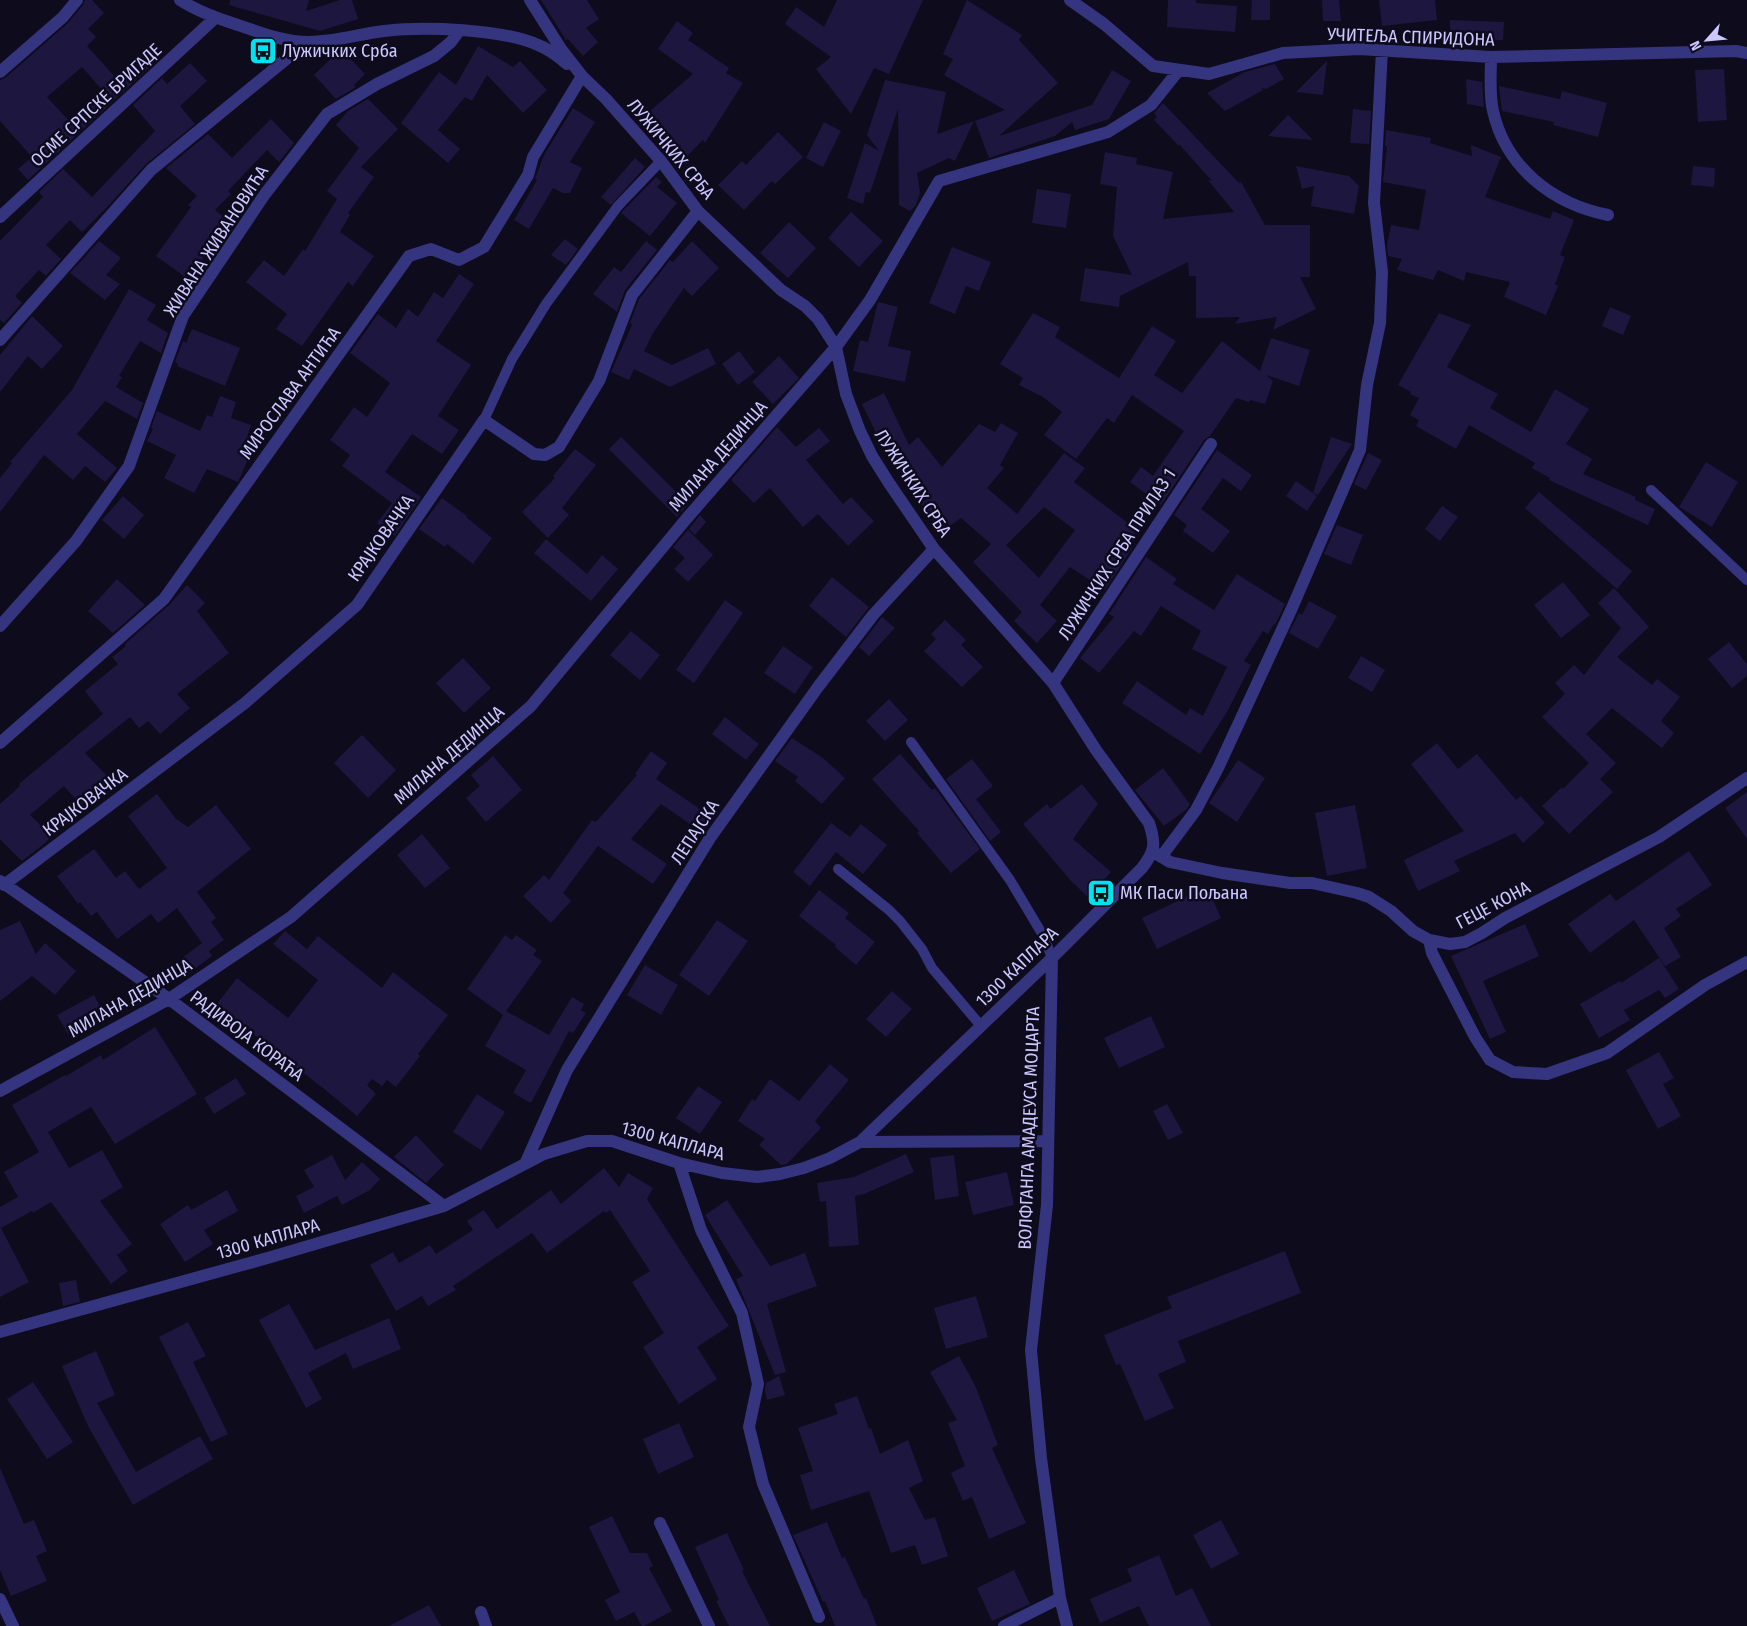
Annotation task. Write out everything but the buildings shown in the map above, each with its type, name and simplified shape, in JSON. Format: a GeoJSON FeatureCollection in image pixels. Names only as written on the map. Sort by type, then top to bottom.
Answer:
{"type":"FeatureCollection","features":[{"type":"Feature","properties":{"kind":"street"},"geometry":{"type":"LineString","coordinates":[[0,72],[63,17],[76,0]]}},
{"type":"Feature","properties":{"kind":"street"},"geometry":{"type":"LineString","coordinates":[[180,0],[215,18],[278,38],[306,42],[323,42],[386,31],[418,29],[493,34],[538,44],[582,76]]}},
{"type":"Feature","properties":{"kind":"street","name":"ЛУЖИЧКИХ СРБА"},"geometry":{"type":"LineString","coordinates":[[530,0],[561,49],[582,76],[606,99],[661,160],[698,210],[781,290],[805,306],[818,319],[836,347],[846,394],[872,456],[934,549],[1054,683],[1096,750],[1147,819],[1157,855]]}},
{"type":"Feature","properties":{"kind":"street","name":"УЧИТЕЉА СПИРИДОНА"},"geometry":{"type":"LineString","coordinates":[[1070,0],[1104,24],[1153,66],[1209,74],[1283,53],[1359,49],[1491,57],[1736,51],[1747,53]]}},
{"type":"Feature","properties":{"kind":"street","name":"ОСМЕ СРПСКЕ БРИГАДЕ"},"geometry":{"type":"LineString","coordinates":[[0,217],[215,18]]}},
{"type":"Feature","properties":{"kind":"street","name":"ЖИВАНА ЖИВАНОВИЋА"},"geometry":{"type":"LineString","coordinates":[[0,626],[76,541],[129,466],[183,316],[265,194],[327,114],[377,84],[434,56],[451,42],[459,31]]}},
{"type":"Feature","properties":{"kind":"street"},"geometry":{"type":"LineString","coordinates":[[0,340],[151,170],[306,42]]}},
{"type":"Feature","properties":{"kind":"street","name":"1300 КАПЛАРА"},"geometry":{"type":"LineString","coordinates":[[0,1332],[271,1257],[444,1206],[526,1162],[544,1154],[587,1141],[612,1141],[722,1173],[757,1177],[804,1168],[860,1142],[1157,855],[1196,810],[1222,760],[1292,608],[1360,450],[1367,385],[1380,323],[1382,272],[1374,203],[1382,50]]}},
{"type":"Feature","properties":{"kind":"street"},"geometry":{"type":"LineString","coordinates":[[1491,57],[1492,108],[1497,127],[1505,145],[1515,160],[1542,187],[1560,198],[1592,211],[1608,215]]}},
{"type":"Feature","properties":{"kind":"street","name":"МИЛАНА ДЕДИНЦА"},"geometry":{"type":"LineString","coordinates":[[0,1091],[169,999],[291,917],[531,706],[693,510],[836,347],[870,300],[939,182],[1108,132],[1151,105],[1179,70]]}},
{"type":"Feature","properties":{"kind":"street","name":"МИРОСЛАВА АНТИЋА"},"geometry":{"type":"LineString","coordinates":[[0,743],[164,599],[409,256],[431,249],[459,260],[484,247],[528,175],[533,157],[582,76]]}},
{"type":"Feature","properties":{"kind":"street"},"geometry":{"type":"LineString","coordinates":[[484,420],[534,454],[545,455],[559,447],[599,381],[632,295],[698,210]]}},
{"type":"Feature","properties":{"kind":"street","name":"КРАЈКОВАЧКА"},"geometry":{"type":"LineString","coordinates":[[2,883],[245,704],[357,605],[484,420]]}},
{"type":"Feature","properties":{"kind":"street","name":"ЛУЖИЧКИХ СРБА ПРИЛАЗ 1"},"geometry":{"type":"LineString","coordinates":[[1054,683],[1211,444]]}},
{"type":"Feature","properties":{"kind":"street","name":"ЛЕПАЈСКА"},"geometry":{"type":"LineString","coordinates":[[526,1162],[567,1070],[710,838],[818,687],[874,614],[934,549]]}},
{"type":"Feature","properties":{"kind":"street","name":"ГЕЦЕ КОНА"},"geometry":{"type":"LineString","coordinates":[[1157,855],[1177,864],[1246,878],[1290,883],[1312,883],[1357,893],[1391,911],[1413,931],[1429,940],[1450,944],[1464,942],[1482,934],[1505,918],[1659,837],[1747,778]]}},
{"type":"Feature","properties":{"kind":"street","name":"РАДИВОЈА КОРАЋА"},"geometry":{"type":"LineString","coordinates":[[2,883],[169,999],[444,1206]]}},
{"type":"Feature","properties":{"kind":"street"},"geometry":{"type":"LineString","coordinates":[[1429,940],[1432,952],[1475,1037],[1490,1060],[1513,1072],[1546,1074],[1607,1053],[1705,985],[1747,962]]}},
{"type":"Feature","properties":{"kind":"street","name":"ВОЛФГАНГА АМАДЕУСА МОЦАРТА"},"geometry":{"type":"LineString","coordinates":[[1052,958],[1047,1205],[1031,1350],[1041,1458],[1060,1598],[1067,1626]]}},
{"type":"Feature","properties":{"kind":"street"},"geometry":{"type":"LineString","coordinates":[[860,1142],[1048,1141]]}},
{"type":"Feature","properties":{"kind":"street"},"geometry":{"type":"LineString","coordinates":[[679,1162],[701,1230],[742,1313],[758,1384],[749,1427],[763,1484],[819,1617]]}},
{"type":"Feature","properties":{"kind":"street"},"geometry":{"type":"LineString","coordinates":[[660,1523],[709,1626]]}},
{"type":"Feature","properties":{"kind":"street"},"geometry":{"type":"LineString","coordinates":[[1004,1626],[1060,1598]]}},
{"type":"Feature","properties":{"kind":"street"},"geometry":{"type":"LineString","coordinates":[[0,1599],[13,1626]]}},
{"type":"Feature","properties":{"kind":"street"},"geometry":{"type":"LineString","coordinates":[[481,1612],[486,1626]]}},
{"type":"Feature","properties":{"kind":"lane"},"geometry":{"type":"LineString","coordinates":[[484,420],[512,360],[546,304],[618,206],[661,160]]}},
{"type":"Feature","properties":{"kind":"lane"},"geometry":{"type":"LineString","coordinates":[[1651,490],[1747,580]]}},
{"type":"Feature","properties":{"kind":"lane"},"geometry":{"type":"LineString","coordinates":[[911,742],[1010,880],[1044,937],[1052,958]]}},
{"type":"Feature","properties":{"kind":"lane"},"geometry":{"type":"LineString","coordinates":[[838,869],[900,921],[922,949],[932,968],[981,1026]]}},
{"type":"Feature","properties":{"kind":"place","name":"Лужичких Срба"},"geometry":{"type":"Point","coordinates":[263,51]}},
{"type":"Feature","properties":{"kind":"place","name":"МК Паси Пољана"},"geometry":{"type":"Point","coordinates":[1101,893]}}]}
